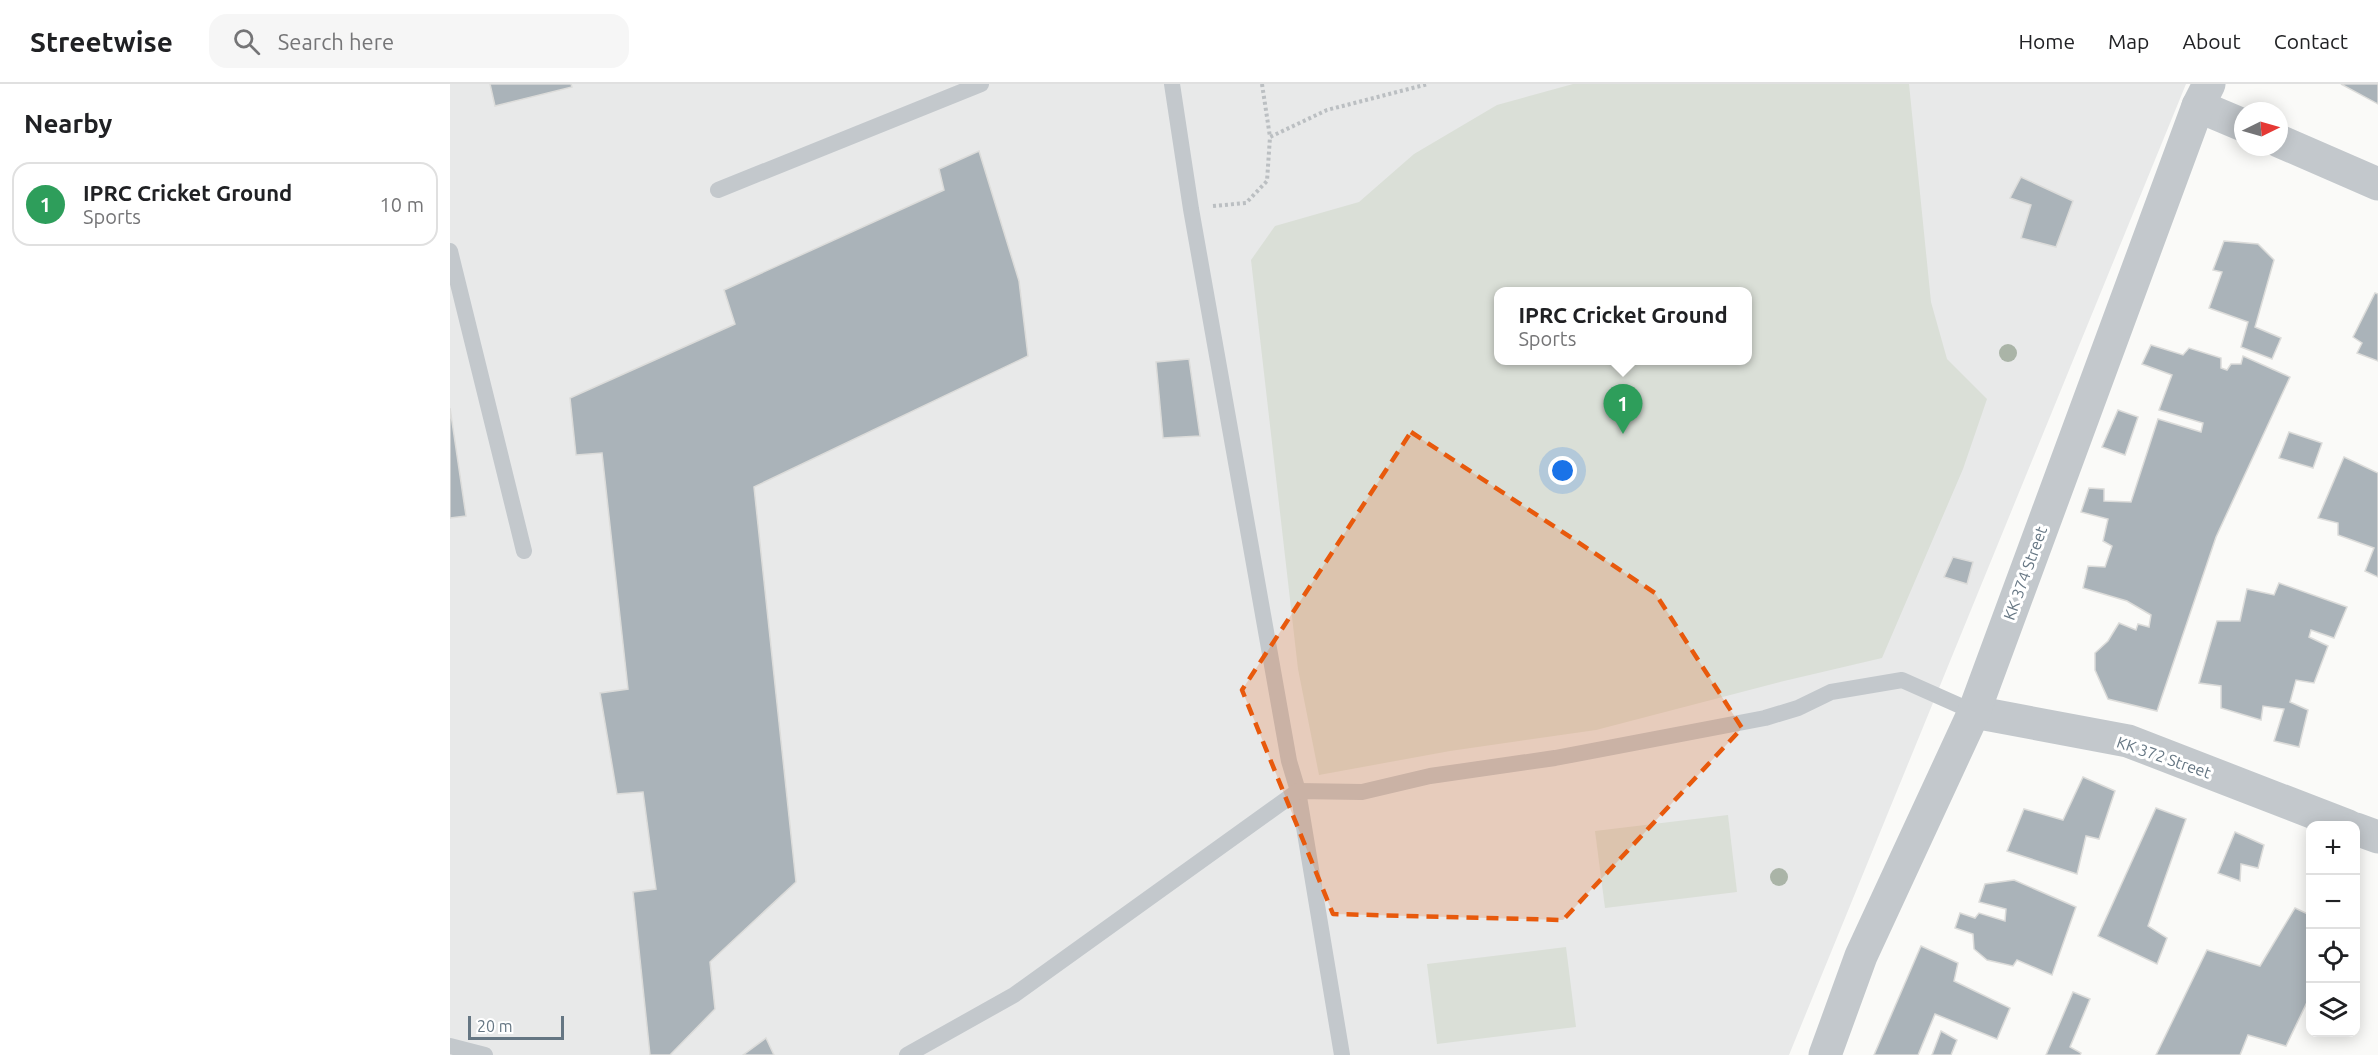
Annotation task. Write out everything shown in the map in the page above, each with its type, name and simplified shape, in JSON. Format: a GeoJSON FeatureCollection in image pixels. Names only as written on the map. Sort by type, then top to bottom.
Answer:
{"type":"FeatureCollection","features":[{"type":"Feature","properties":{"kind":"street"},"geometry":{"type":"LineString","coordinates":[[2203,95],[2234,119]]}},
{"type":"Feature","properties":{"kind":"street","name":"KK 374 Street"},"geometry":{"type":"LineString","coordinates":[[1825,1055],[1861,956],[1974,712],[2203,95]]}},
{"type":"Feature","properties":{"kind":"street"},"geometry":{"type":"LineString","coordinates":[[2288,145],[2378,184]]}},
{"type":"Feature","properties":{"kind":"street","name":"KK 372 Street"},"geometry":{"type":"LineString","coordinates":[[1974,712],[2128,741],[2338,821]]}},
{"type":"Feature","properties":{"kind":"street"},"geometry":{"type":"LineString","coordinates":[[2360,830],[2378,837]]}},
{"type":"Feature","properties":{"kind":"lane"},"geometry":{"type":"LineString","coordinates":[[718,190],[981,84]]}},
{"type":"Feature","properties":{"kind":"lane"},"geometry":{"type":"LineString","coordinates":[[1172,84],[1191,209],[1289,761],[1298,791],[1342,1055]]}},
{"type":"Feature","properties":{"kind":"lane"},"geometry":{"type":"LineString","coordinates":[[450,251],[524,551]]}},
{"type":"Feature","properties":{"kind":"lane"},"geometry":{"type":"LineString","coordinates":[[907,1055],[1014,995],[1298,791],[1362,792],[1430,776],[1555,758],[1765,718],[1798,708],[1831,692],[1902,680],[1974,712]]}},
{"type":"Feature","properties":{"kind":"lane"},"geometry":{"type":"LineString","coordinates":[[450,1046],[485,1055]]}},
{"type":"Feature","properties":{"kind":"path"},"geometry":{"type":"LineString","coordinates":[[1191,209],[1246,203],[1268,181],[1270,137],[1262,84]]}},
{"type":"Feature","properties":{"kind":"path"},"geometry":{"type":"LineString","coordinates":[[1270,137],[1327,110],[1428,84]]}},
{"type":"Feature","properties":{"kind":"highlighted area"},"geometry":{"type":"Polygon","coordinates":[[[1411,432],[1655,593],[1742,728],[1563,920],[1333,914],[1242,690],[1411,432]]]}},
{"type":"Feature","properties":{"kind":"shaded area"},"geometry":{"type":"Polygon","coordinates":[[[450,84],[2186,84],[1789,1055],[450,1055],[450,84]]]}},
{"type":"Feature","properties":{"kind":"shaded area"},"geometry":{"type":"Polygon","coordinates":[[[1573,84],[1909,84],[1931,302],[1947,359],[1987,399],[1963,469],[1882,658],[1596,730],[1450,751],[1319,775],[1298,669],[1251,260],[1275,226],[1359,202],[1414,154],[1497,105],[1573,84]]]}},
{"type":"Feature","properties":{"kind":"shaded area"},"geometry":{"type":"Polygon","coordinates":[[[1728,815],[1737,892],[1605,908],[1595,831],[1728,815]]]}},
{"type":"Feature","properties":{"kind":"shaded area"},"geometry":{"type":"Polygon","coordinates":[[[1566,947],[1576,1027],[1437,1044],[1427,964],[1566,947]]]}},
{"type":"Feature","properties":{"kind":"building"},"geometry":{"type":"Polygon","coordinates":[[[490,84],[571,84],[572,87],[495,106],[490,84]]]}},
{"type":"Feature","properties":{"kind":"building"},"geometry":{"type":"Polygon","coordinates":[[[2341,84],[2378,84],[2378,104],[2341,84]]]}},
{"type":"Feature","properties":{"kind":"building"},"geometry":{"type":"Polygon","coordinates":[[[979,151],[1019,281],[1028,356],[754,487],[796,882],[710,962],[715,1009],[670,1055],[650,1055],[633,892],[656,889],[643,792],[617,794],[600,693],[628,689],[602,453],[576,455],[570,398],[735,324],[724,290],[944,190],[939,169],[979,151]]]}},
{"type":"Feature","properties":{"kind":"building"},"geometry":{"type":"Polygon","coordinates":[[[2021,177],[2073,201],[2056,247],[2021,238],[2031,205],[2010,198],[2021,177]]]}},
{"type":"Feature","properties":{"kind":"building"},"geometry":{"type":"Polygon","coordinates":[[[2224,241],[2258,244],[2274,260],[2255,327],[2281,338],[2272,359],[2241,347],[2248,322],[2209,308],[2222,272],[2213,270],[2224,241]]]}},
{"type":"Feature","properties":{"kind":"building"},"geometry":{"type":"Polygon","coordinates":[[[2375,293],[2378,294],[2378,361],[2357,353],[2362,343],[2353,337],[2375,293]]]}},
{"type":"Feature","properties":{"kind":"building"},"geometry":{"type":"Polygon","coordinates":[[[2151,345],[2183,355],[2189,348],[2221,358],[2221,368],[2227,370],[2231,364],[2241,364],[2243,356],[2290,377],[2216,537],[2157,711],[2108,699],[2095,670],[2095,653],[2108,641],[2119,623],[2136,630],[2138,624],[2149,627],[2151,615],[2127,601],[2083,588],[2088,566],[2105,567],[2112,546],[2103,541],[2108,519],[2081,512],[2089,488],[2104,489],[2104,501],[2131,502],[2158,419],[2201,432],[2203,423],[2159,410],[2172,375],[2142,364],[2151,345]]]}},
{"type":"Feature","properties":{"kind":"building"},"geometry":{"type":"Polygon","coordinates":[[[1189,359],[1200,436],[1163,438],[1156,362],[1189,359]]]}},
{"type":"Feature","properties":{"kind":"building"},"geometry":{"type":"Polygon","coordinates":[[[450,408],[466,516],[450,518],[450,408]]]}},
{"type":"Feature","properties":{"kind":"building"},"geometry":{"type":"Polygon","coordinates":[[[2118,410],[2138,417],[2125,455],[2102,447],[2118,410]]]}},
{"type":"Feature","properties":{"kind":"building"},"geometry":{"type":"Polygon","coordinates":[[[2289,432],[2322,443],[2313,468],[2279,458],[2289,432]]]}},
{"type":"Feature","properties":{"kind":"building"},"geometry":{"type":"Polygon","coordinates":[[[2344,457],[2378,473],[2378,577],[2365,571],[2374,548],[2338,535],[2338,523],[2318,518],[2344,457]]]}},
{"type":"Feature","properties":{"kind":"building"},"geometry":{"type":"Polygon","coordinates":[[[1953,557],[1973,562],[1967,584],[1944,577],[1953,557]]]}},
{"type":"Feature","properties":{"kind":"building"},"geometry":{"type":"Polygon","coordinates":[[[2279,583],[2347,607],[2334,638],[2311,630],[2309,637],[2328,646],[2314,683],[2296,680],[2290,702],[2308,710],[2299,747],[2274,741],[2284,709],[2263,706],[2261,720],[2221,708],[2221,686],[2199,683],[2217,621],[2240,621],[2247,589],[2274,595],[2279,583]]]}},
{"type":"Feature","properties":{"kind":"building"},"geometry":{"type":"Polygon","coordinates":[[[2083,777],[2115,791],[2099,839],[2086,836],[2077,874],[2007,851],[2024,809],[2063,820],[2083,777]]]}},
{"type":"Feature","properties":{"kind":"building"},"geometry":{"type":"Polygon","coordinates":[[[2156,808],[2186,819],[2148,926],[2167,938],[2157,964],[2098,936],[2156,808]]]}},
{"type":"Feature","properties":{"kind":"building"},"geometry":{"type":"Polygon","coordinates":[[[2235,832],[2264,845],[2258,868],[2241,864],[2240,881],[2218,873],[2235,832]]]}},
{"type":"Feature","properties":{"kind":"building"},"geometry":{"type":"Polygon","coordinates":[[[2014,880],[2076,907],[2052,975],[2017,960],[2013,966],[1987,960],[1974,949],[1973,934],[1955,928],[1960,913],[1975,918],[1979,913],[2005,921],[2006,909],[1979,902],[1985,884],[2014,880]]]}},
{"type":"Feature","properties":{"kind":"building"},"geometry":{"type":"Polygon","coordinates":[[[2295,908],[2306,913],[2306,1004],[2286,1046],[2248,1035],[2240,1055],[2156,1055],[2207,950],[2260,966],[2295,908]]]}},
{"type":"Feature","properties":{"kind":"building"},"geometry":{"type":"Polygon","coordinates":[[[1921,946],[1958,963],[1954,981],[2010,1008],[1997,1039],[1935,1014],[1918,1055],[1874,1055],[1921,946]]]}},
{"type":"Feature","properties":{"kind":"building"},"geometry":{"type":"Polygon","coordinates":[[[2073,992],[2090,999],[2070,1047],[2081,1053],[2080,1055],[2046,1055],[2073,992]]]}},
{"type":"Feature","properties":{"kind":"building"},"geometry":{"type":"Polygon","coordinates":[[[1941,1031],[1957,1040],[1951,1055],[1932,1055],[1941,1031]]]}},
{"type":"Feature","properties":{"kind":"building"},"geometry":{"type":"Polygon","coordinates":[[[766,1038],[774,1055],[743,1055],[766,1038]]]}},
{"type":"Feature","properties":{"kind":"place","name":"IPRC Cricket Ground"},"geometry":{"type":"Point","coordinates":[1623,434]}}]}
